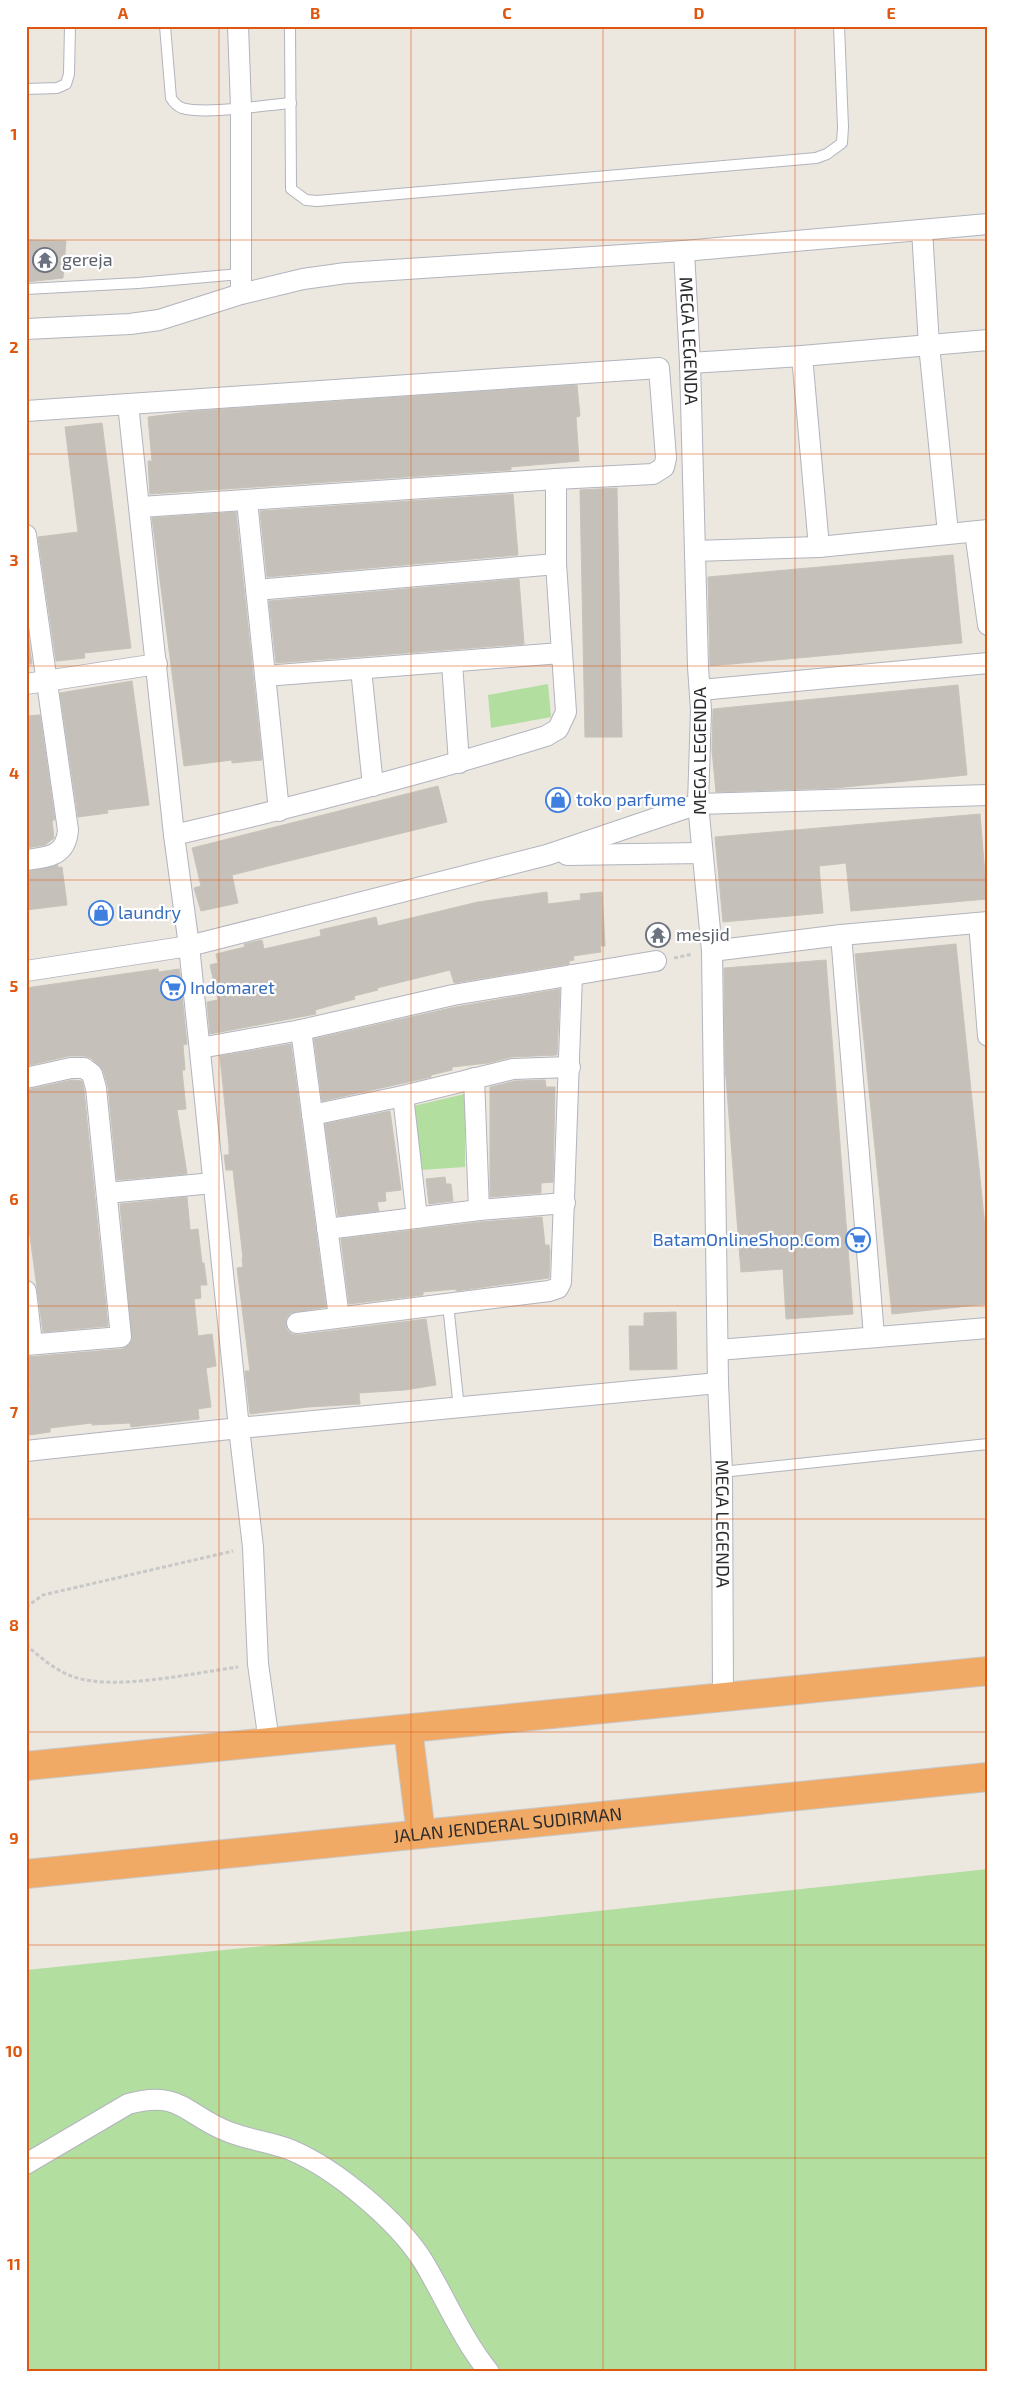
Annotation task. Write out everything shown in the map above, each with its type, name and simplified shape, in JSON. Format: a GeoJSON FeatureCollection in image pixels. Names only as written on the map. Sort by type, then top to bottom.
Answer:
{"type":"FeatureCollection","features":[{"type":"Feature","properties":{"kind":"highway"},"geometry":{"type":"LineString","coordinates":[[26,1766],[988,1671]]}},
{"type":"Feature","properties":{"kind":"highway"},"geometry":{"type":"LineString","coordinates":[[408,1729],[421,1834]]}},
{"type":"Feature","properties":{"kind":"highway","name":"JALAN JENDERAL SUDIRMAN"},"geometry":{"type":"LineString","coordinates":[[26,1874],[988,1777]]}},
{"type":"Feature","properties":{"kind":"street"},"geometry":{"type":"LineString","coordinates":[[238,26],[241,107],[241,294]]}},
{"type":"Feature","properties":{"kind":"street"},"geometry":{"type":"LineString","coordinates":[[26,329],[142,323],[179,315],[241,294],[303,279],[346,273],[684,251],[988,224]]}},
{"type":"Feature","properties":{"kind":"street"},"geometry":{"type":"LineString","coordinates":[[922,230],[929,345],[948,533]]}},
{"type":"Feature","properties":{"kind":"street","name":"MEGA LEGENDA"},"geometry":{"type":"LineString","coordinates":[[684,251],[690,363],[691,468],[698,667],[701,690],[698,804],[712,951],[718,1383],[722,1472],[723,1697]]}},
{"type":"Feature","properties":{"kind":"street"},"geometry":{"type":"LineString","coordinates":[[690,363],[802,356],[988,340]]}},
{"type":"Feature","properties":{"kind":"street"},"geometry":{"type":"LineString","coordinates":[[802,356],[819,547]]}},
{"type":"Feature","properties":{"kind":"street"},"geometry":{"type":"LineString","coordinates":[[26,411],[659,368],[666,458],[664,466],[653,474],[141,507]]}},
{"type":"Feature","properties":{"kind":"street"},"geometry":{"type":"LineString","coordinates":[[128,404],[141,507],[174,835],[189,946],[253,1546],[258,1664],[269,1742]]}},
{"type":"Feature","properties":{"kind":"street"},"geometry":{"type":"LineString","coordinates":[[174,835],[280,811],[459,763],[546,736],[558,729],[566,712],[556,564],[556,479]]}},
{"type":"Feature","properties":{"kind":"street"},"geometry":{"type":"LineString","coordinates":[[247,501],[280,811]]}},
{"type":"Feature","properties":{"kind":"street"},"geometry":{"type":"LineString","coordinates":[[695,551],[819,547],[981,531],[988,625]]}},
{"type":"Feature","properties":{"kind":"street"},"geometry":{"type":"LineString","coordinates":[[26,536],[36,683],[68,830],[67,842],[60,851],[46,857],[26,860]]}},
{"type":"Feature","properties":{"kind":"street"},"geometry":{"type":"LineString","coordinates":[[256,590],[556,564]]}},
{"type":"Feature","properties":{"kind":"street"},"geometry":{"type":"LineString","coordinates":[[265,676],[452,663],[561,653]]}},
{"type":"Feature","properties":{"kind":"street"},"geometry":{"type":"LineString","coordinates":[[701,690],[988,662]]}},
{"type":"Feature","properties":{"kind":"street"},"geometry":{"type":"LineString","coordinates":[[452,663],[459,763]]}},
{"type":"Feature","properties":{"kind":"street"},"geometry":{"type":"LineString","coordinates":[[36,683],[157,664]]}},
{"type":"Feature","properties":{"kind":"street"},"geometry":{"type":"LineString","coordinates":[[362,669],[373,786]]}},
{"type":"Feature","properties":{"kind":"street"},"geometry":{"type":"LineString","coordinates":[[26,971],[189,946],[547,856],[698,804],[988,795]]}},
{"type":"Feature","properties":{"kind":"street"},"geometry":{"type":"LineString","coordinates":[[547,856],[702,853]]}},
{"type":"Feature","properties":{"kind":"street"},"geometry":{"type":"LineString","coordinates":[[712,951],[841,935],[983,923],[988,1036]]}},
{"type":"Feature","properties":{"kind":"street"},"geometry":{"type":"LineString","coordinates":[[841,935],[874,1336]]}},
{"type":"Feature","properties":{"kind":"street"},"geometry":{"type":"LineString","coordinates":[[200,1048],[301,1030],[453,995],[656,961]]}},
{"type":"Feature","properties":{"kind":"street"},"geometry":{"type":"LineString","coordinates":[[297,1323],[549,1291],[558,1288],[561,1282],[565,1203],[572,975]]}},
{"type":"Feature","properties":{"kind":"street"},"geometry":{"type":"LineString","coordinates":[[301,1030],[339,1317]]}},
{"type":"Feature","properties":{"kind":"street"},"geometry":{"type":"LineString","coordinates":[[312,1115],[403,1096],[513,1069],[570,1067]]}},
{"type":"Feature","properties":{"kind":"street"},"geometry":{"type":"LineString","coordinates":[[26,1078],[71,1068],[84,1068],[92,1074],[96,1088],[121,1337],[29,1344],[26,1291]]}},
{"type":"Feature","properties":{"kind":"street"},"geometry":{"type":"LineString","coordinates":[[474,1078],[479,1210]]}},
{"type":"Feature","properties":{"kind":"street"},"geometry":{"type":"LineString","coordinates":[[403,1096],[417,1218]]}},
{"type":"Feature","properties":{"kind":"street"},"geometry":{"type":"LineString","coordinates":[[107,1193],[213,1184]]}},
{"type":"Feature","properties":{"kind":"street"},"geometry":{"type":"LineString","coordinates":[[327,1229],[479,1210],[565,1203]]}},
{"type":"Feature","properties":{"kind":"street"},"geometry":{"type":"LineString","coordinates":[[718,1350],[988,1328]]}},
{"type":"Feature","properties":{"kind":"street"},"geometry":{"type":"LineString","coordinates":[[26,1451],[239,1428],[458,1409],[718,1383]]}},
{"type":"Feature","properties":{"kind":"street"},"geometry":{"type":"LineString","coordinates":[[26,2164],[128,2104],[146,2099],[164,2099],[184,2106],[203,2119],[229,2132],[292,2151],[356,2192],[391,2222],[408,2241],[488,2372]]}},
{"type":"Feature","properties":{"kind":"lane"},"geometry":{"type":"LineString","coordinates":[[26,89],[58,88],[66,84],[69,74],[70,26]]}},
{"type":"Feature","properties":{"kind":"lane"},"geometry":{"type":"LineString","coordinates":[[165,26],[171,98],[181,108],[200,110],[291,103]]}},
{"type":"Feature","properties":{"kind":"lane"},"geometry":{"type":"LineString","coordinates":[[290,26],[291,189],[306,200],[327,201],[816,158],[827,154],[842,143],[844,127],[839,26]]}},
{"type":"Feature","properties":{"kind":"lane"},"geometry":{"type":"LineString","coordinates":[[26,288],[138,283],[240,274]]}},
{"type":"Feature","properties":{"kind":"lane"},"geometry":{"type":"LineString","coordinates":[[448,1304],[458,1409]]}},
{"type":"Feature","properties":{"kind":"lane"},"geometry":{"type":"LineString","coordinates":[[722,1472],[988,1444]]}},
{"type":"Feature","properties":{"kind":"path"},"geometry":{"type":"LineString","coordinates":[[656,961],[712,951]]}},
{"type":"Feature","properties":{"kind":"path"},"geometry":{"type":"LineString","coordinates":[[26,1607],[43,1595],[253,1546]]}},
{"type":"Feature","properties":{"kind":"path"},"geometry":{"type":"LineString","coordinates":[[26,1645],[42,1659],[73,1677],[110,1684],[258,1664]]}},
{"type":"Feature","properties":{"kind":"green space"},"geometry":{"type":"Polygon","coordinates":[[[548,684],[551,717],[491,728],[488,695],[548,684]]]}},
{"type":"Feature","properties":{"kind":"green space"},"geometry":{"type":"Polygon","coordinates":[[[465,1094],[465,1167],[420,1170],[413,1106],[465,1094]]]}},
{"type":"Feature","properties":{"kind":"green space"},"geometry":{"type":"Polygon","coordinates":[[[988,1869],[988,2372],[26,2372],[26,1970],[412,1931],[988,1869]]]}},
{"type":"Feature","properties":{"kind":"building","name":"gereja"},"geometry":{"type":"Polygon","coordinates":[[[26,240],[66,241],[63,278],[26,282],[26,240]]]}},
{"type":"Feature","properties":{"kind":"building"},"geometry":{"type":"Polygon","coordinates":[[[577,385],[580,416],[576,417],[579,461],[511,467],[511,470],[150,494],[148,461],[152,461],[148,417],[196,411],[577,385]]]}},
{"type":"Feature","properties":{"kind":"building"},"geometry":{"type":"Polygon","coordinates":[[[102,423],[131,648],[84,653],[85,658],[56,661],[38,537],[78,532],[65,427],[102,423]]]}},
{"type":"Feature","properties":{"kind":"building"},"geometry":{"type":"Polygon","coordinates":[[[617,488],[622,737],[585,737],[580,490],[617,488]]]}},
{"type":"Feature","properties":{"kind":"building"},"geometry":{"type":"Polygon","coordinates":[[[513,494],[518,555],[267,577],[260,511],[513,494]]]}},
{"type":"Feature","properties":{"kind":"building"},"geometry":{"type":"Polygon","coordinates":[[[236,512],[262,760],[232,763],[232,760],[184,766],[152,518],[236,512]]]}},
{"type":"Feature","properties":{"kind":"building"},"geometry":{"type":"Polygon","coordinates":[[[953,555],[962,643],[710,666],[708,577],[953,555]]]}},
{"type":"Feature","properties":{"kind":"building"},"geometry":{"type":"Polygon","coordinates":[[[519,579],[524,644],[276,663],[269,601],[519,579]]]}},
{"type":"Feature","properties":{"kind":"building"},"geometry":{"type":"Polygon","coordinates":[[[26,621],[32,664],[26,664],[26,621]]]}},
{"type":"Feature","properties":{"kind":"building"},"geometry":{"type":"Polygon","coordinates":[[[132,681],[149,805],[107,810],[108,813],[78,817],[60,693],[132,681]]]}},
{"type":"Feature","properties":{"kind":"building"},"geometry":{"type":"Polygon","coordinates":[[[958,685],[967,775],[835,788],[716,792],[712,750],[713,709],[958,685]]]}},
{"type":"Feature","properties":{"kind":"building"},"geometry":{"type":"Polygon","coordinates":[[[40,715],[55,820],[52,820],[54,838],[45,845],[26,848],[26,716],[40,715]]]}},
{"type":"Feature","properties":{"kind":"building"},"geometry":{"type":"Polygon","coordinates":[[[438,786],[447,822],[232,875],[238,903],[201,911],[194,888],[201,886],[192,848],[438,786]]]}},
{"type":"Feature","properties":{"kind":"building"},"geometry":{"type":"Polygon","coordinates":[[[980,814],[987,899],[851,911],[846,863],[819,866],[823,913],[723,922],[715,837],[980,814]]]}},
{"type":"Feature","properties":{"kind":"building"},"geometry":{"type":"Polygon","coordinates":[[[58,865],[58,868],[62,867],[67,905],[26,910],[26,872],[58,865]]]}},
{"type":"Feature","properties":{"kind":"building"},"geometry":{"type":"Polygon","coordinates":[[[547,892],[548,904],[581,900],[580,894],[602,892],[605,946],[600,946],[601,952],[573,956],[574,960],[569,961],[569,964],[454,983],[450,970],[377,988],[378,990],[354,996],[355,999],[315,1010],[316,1014],[210,1034],[207,1002],[218,1000],[210,965],[218,963],[216,954],[245,947],[244,944],[262,940],[264,949],[321,936],[320,930],[376,917],[378,926],[478,902],[547,892]]]}},
{"type":"Feature","properties":{"kind":"building"},"geometry":{"type":"Polygon","coordinates":[[[956,944],[988,1256],[988,1304],[892,1314],[855,954],[956,944]]]}},
{"type":"Feature","properties":{"kind":"building"},"geometry":{"type":"Polygon","coordinates":[[[826,960],[853,1314],[786,1319],[783,1269],[741,1272],[725,1065],[724,968],[826,960]]]}},
{"type":"Feature","properties":{"kind":"building"},"geometry":{"type":"Polygon","coordinates":[[[158,969],[159,972],[179,969],[180,974],[187,1044],[183,1045],[185,1070],[182,1070],[186,1109],[177,1110],[187,1174],[117,1180],[108,1087],[103,1070],[91,1058],[84,1056],[69,1056],[26,1066],[26,988],[158,969]]]}},
{"type":"Feature","properties":{"kind":"building"},"geometry":{"type":"Polygon","coordinates":[[[560,989],[557,1055],[512,1057],[488,1063],[452,1067],[452,1070],[431,1075],[431,1077],[322,1101],[314,1039],[455,1007],[560,989]]]}},
{"type":"Feature","properties":{"kind":"building"},"geometry":{"type":"Polygon","coordinates":[[[291,1044],[326,1307],[290,1313],[286,1319],[287,1330],[292,1334],[298,1335],[426,1319],[436,1385],[405,1390],[359,1393],[360,1404],[308,1407],[250,1414],[245,1371],[250,1371],[237,1268],[243,1267],[243,1258],[233,1170],[226,1170],[224,1155],[229,1155],[229,1146],[220,1056],[291,1044]]]}},
{"type":"Feature","properties":{"kind":"building"},"geometry":{"type":"Polygon","coordinates":[[[72,1080],[82,1081],[84,1090],[108,1326],[43,1332],[26,1207],[26,1090],[72,1080]]]}},
{"type":"Feature","properties":{"kind":"building"},"geometry":{"type":"Polygon","coordinates":[[[545,1080],[546,1087],[555,1087],[553,1182],[541,1183],[541,1193],[490,1197],[490,1087],[515,1081],[545,1080]]]}},
{"type":"Feature","properties":{"kind":"building"},"geometry":{"type":"Polygon","coordinates":[[[390,1111],[401,1190],[385,1192],[386,1201],[377,1202],[379,1211],[338,1216],[325,1124],[390,1111]]]}},
{"type":"Feature","properties":{"kind":"building"},"geometry":{"type":"Polygon","coordinates":[[[445,1177],[446,1184],[451,1184],[453,1201],[429,1204],[426,1179],[445,1177]]]}},
{"type":"Feature","properties":{"kind":"building"},"geometry":{"type":"Polygon","coordinates":[[[187,1197],[190,1230],[198,1229],[207,1285],[200,1285],[201,1298],[194,1299],[198,1336],[212,1334],[216,1366],[206,1368],[211,1407],[198,1409],[199,1419],[131,1427],[130,1423],[92,1425],[92,1423],[50,1428],[50,1432],[29,1435],[26,1394],[30,1393],[27,1357],[122,1349],[132,1341],[120,1204],[187,1197]]]}},
{"type":"Feature","properties":{"kind":"building"},"geometry":{"type":"Polygon","coordinates":[[[542,1217],[545,1245],[549,1245],[550,1251],[549,1278],[456,1291],[456,1289],[423,1292],[423,1295],[349,1304],[341,1239],[480,1222],[542,1217]]]}},
{"type":"Feature","properties":{"kind":"building"},"geometry":{"type":"Polygon","coordinates":[[[676,1312],[677,1369],[630,1370],[629,1326],[644,1326],[644,1313],[676,1312]]]}},
{"type":"Feature","properties":{"kind":"place","name":"gereja"},"geometry":{"type":"Point","coordinates":[45,260]}},
{"type":"Feature","properties":{"kind":"place","name":"toko parfume"},"geometry":{"type":"Point","coordinates":[558,800]}},
{"type":"Feature","properties":{"kind":"place","name":"laundry"},"geometry":{"type":"Point","coordinates":[101,913]}},
{"type":"Feature","properties":{"kind":"place","name":"mesjid"},"geometry":{"type":"Point","coordinates":[658,935]}},
{"type":"Feature","properties":{"kind":"place","name":"Indomaret"},"geometry":{"type":"Point","coordinates":[173,988]}},
{"type":"Feature","properties":{"kind":"place","name":"BatamOnlineShop.Com"},"geometry":{"type":"Point","coordinates":[858,1240]}}]}
